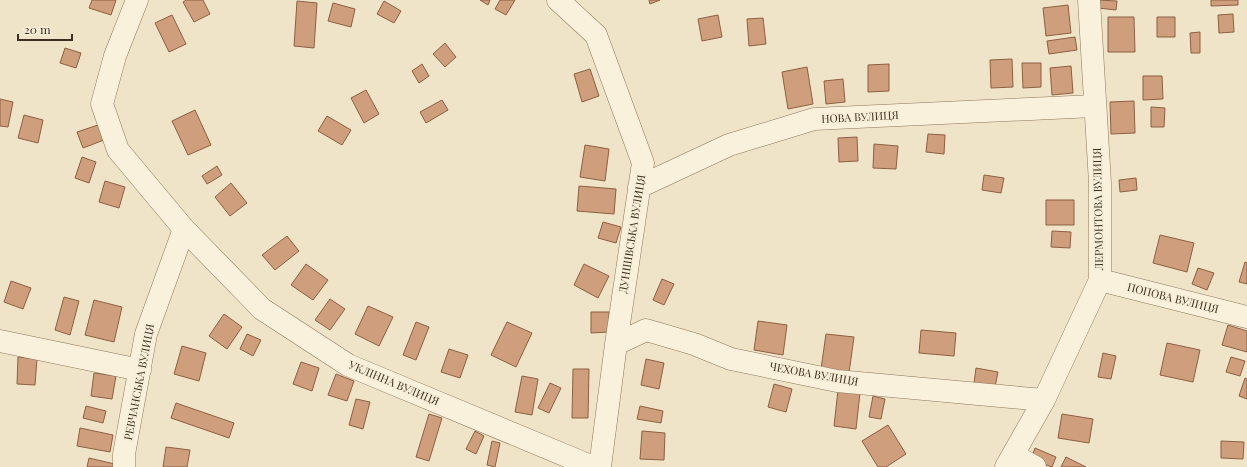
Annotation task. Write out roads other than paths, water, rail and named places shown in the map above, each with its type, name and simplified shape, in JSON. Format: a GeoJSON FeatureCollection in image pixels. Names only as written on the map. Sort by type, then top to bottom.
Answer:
{"type":"FeatureCollection","features":[{"type":"Feature","properties":{"kind":"street"},"geometry":{"type":"LineString","coordinates":[[137,0],[115,56],[102,104],[118,150],[184,229]]}},
{"type":"Feature","properties":{"kind":"street","name":"ДУНШІВСЬКА ВУЛИЦЯ"},"geometry":{"type":"LineString","coordinates":[[558,0],[596,34],[643,163],[616,344],[600,467]]}},
{"type":"Feature","properties":{"kind":"street","name":"ЛЕРМОНТОВА ВУЛИЦЯ"},"geometry":{"type":"LineString","coordinates":[[1009,461],[1044,400],[1100,280],[1100,183],[1094,106],[1089,0]]}},
{"type":"Feature","properties":{"kind":"street","name":"НОВА ВУЛИЦЯ"},"geometry":{"type":"LineString","coordinates":[[639,187],[729,145],[814,119],[1094,106]]}},
{"type":"Feature","properties":{"kind":"street","name":"РЕВЧАНСЬКА ВУЛИЦЯ"},"geometry":{"type":"LineString","coordinates":[[124,467],[124,454],[146,334],[184,229]]}},
{"type":"Feature","properties":{"kind":"street","name":"УКЛІННА ВУЛИЦЯ"},"geometry":{"type":"LineString","coordinates":[[184,229],[262,309],[348,365],[593,467]]}},
{"type":"Feature","properties":{"kind":"street","name":"ПОПОВА ВУЛИЦЯ"},"geometry":{"type":"LineString","coordinates":[[1100,280],[1247,317]]}},
{"type":"Feature","properties":{"kind":"street","name":"ЧЕХОВА ВУЛИЦЯ"},"geometry":{"type":"LineString","coordinates":[[616,344],[646,330],[694,344],[731,359],[837,381],[1044,400]]}},
{"type":"Feature","properties":{"kind":"street"},"geometry":{"type":"LineString","coordinates":[[0,341],[140,370]]}},
{"type":"Feature","properties":{"kind":"street"},"geometry":{"type":"LineString","coordinates":[[1009,461],[1035,467]]}}]}
